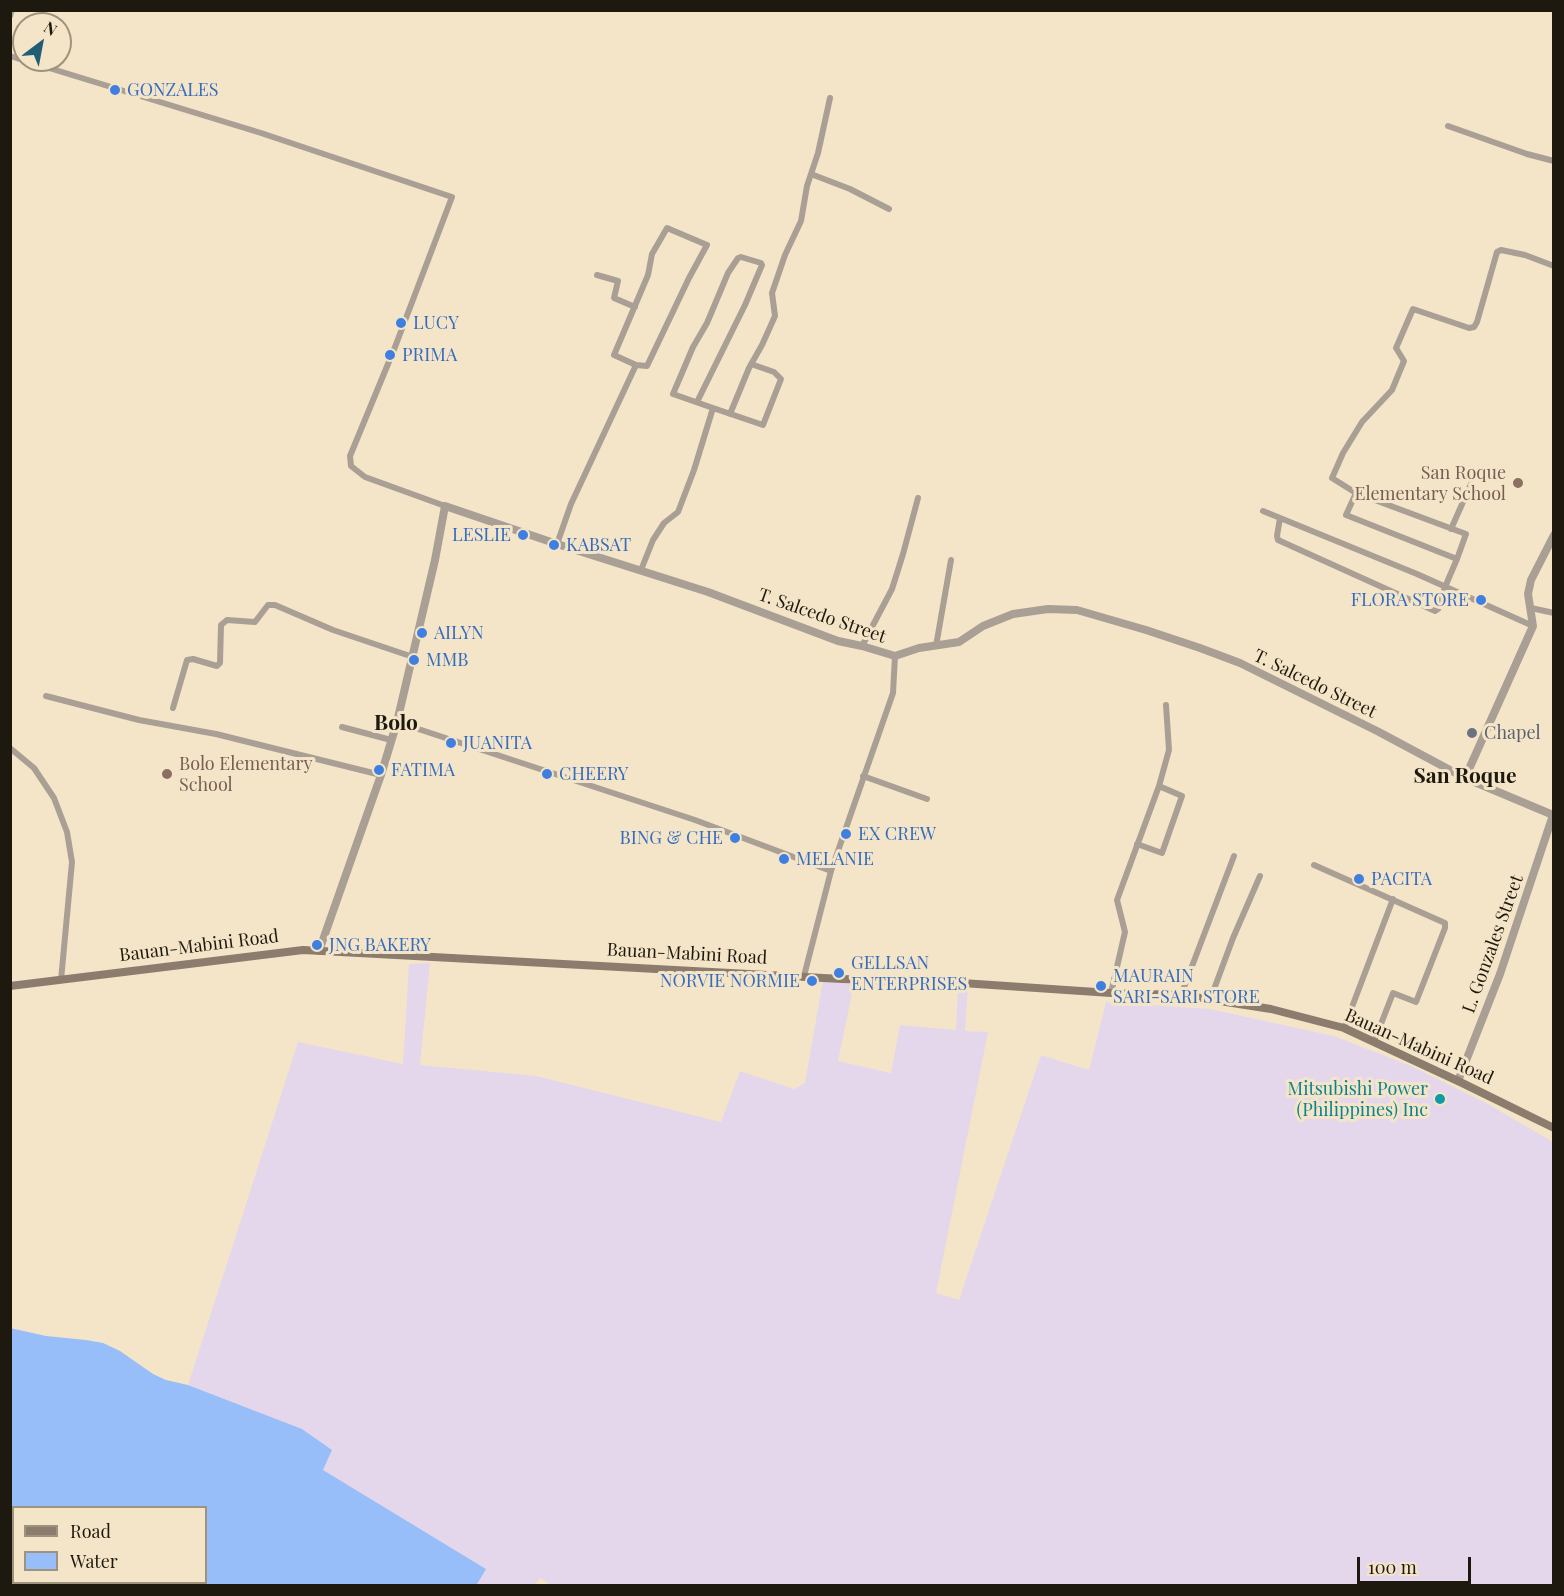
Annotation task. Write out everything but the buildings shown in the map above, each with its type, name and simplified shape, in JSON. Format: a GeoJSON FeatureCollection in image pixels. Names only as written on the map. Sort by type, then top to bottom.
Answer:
{"type":"FeatureCollection","features":[{"type":"Feature","properties":{"kind":"main road","name":"Bauan-Mabini Road"},"geometry":{"type":"LineString","coordinates":[[10,986],[303,950],[1180,995],[1271,1009],[1344,1029],[1554,1128]]}},
{"type":"Feature","properties":{"kind":"street"},"geometry":{"type":"LineString","coordinates":[[10,16],[12,10]]}},
{"type":"Feature","properties":{"kind":"street","name":"T. Salcedo Street"},"geometry":{"type":"LineString","coordinates":[[10,56],[261,133],[452,196],[395,347],[350,456],[351,466],[365,477],[557,544],[708,592],[838,641],[895,656],[919,648],[959,642],[983,626],[1013,614],[1048,609],[1077,610],[1146,630],[1240,663],[1379,732],[1465,778],[1554,815]]}},
{"type":"Feature","properties":{"kind":"street"},"geometry":{"type":"LineString","coordinates":[[730,414],[775,316],[772,293],[785,255],[801,221],[807,186],[818,153],[830,98]]}},
{"type":"Feature","properties":{"kind":"street"},"geometry":{"type":"LineString","coordinates":[[1448,126],[1554,161]]}},
{"type":"Feature","properties":{"kind":"street"},"geometry":{"type":"LineString","coordinates":[[811,174],[850,189],[889,208]]}},
{"type":"Feature","properties":{"kind":"street"},"geometry":{"type":"LineString","coordinates":[[667,228],[707,245],[647,366],[636,365],[614,355],[648,275],[652,254],[667,228]]}},
{"type":"Feature","properties":{"kind":"street"},"geometry":{"type":"LineString","coordinates":[[1280,518],[1276,536],[1278,540],[1435,611],[1438,609],[1466,534],[1356,493],[1332,478],[1343,453],[1362,422],[1392,390],[1404,361],[1396,348],[1413,309],[1469,328],[1474,327],[1481,312],[1497,252],[1501,250],[1525,255],[1554,266]]}},
{"type":"Feature","properties":{"kind":"street"},"geometry":{"type":"LineString","coordinates":[[697,402],[762,265],[741,256],[728,273],[707,323],[693,347],[674,394],[763,425],[781,379],[774,372],[751,364]]}},
{"type":"Feature","properties":{"kind":"street"},"geometry":{"type":"LineString","coordinates":[[597,275],[618,281],[614,298],[635,307]]}},
{"type":"Feature","properties":{"kind":"street"},"geometry":{"type":"LineString","coordinates":[[557,544],[571,504],[636,365]]}},
{"type":"Feature","properties":{"kind":"street"},"geometry":{"type":"LineString","coordinates":[[641,570],[653,540],[664,523],[678,512],[713,408]]}},
{"type":"Feature","properties":{"kind":"street"},"geometry":{"type":"LineString","coordinates":[[1451,529],[1471,484]]}},
{"type":"Feature","properties":{"kind":"street"},"geometry":{"type":"LineString","coordinates":[[1356,493],[1346,515],[1457,559]]}},
{"type":"Feature","properties":{"kind":"street"},"geometry":{"type":"LineString","coordinates":[[862,646],[892,588],[918,498]]}},
{"type":"Feature","properties":{"kind":"street"},"geometry":{"type":"LineString","coordinates":[[319,951],[381,775],[397,722],[435,560],[445,506]]}},
{"type":"Feature","properties":{"kind":"street"},"geometry":{"type":"LineString","coordinates":[[1263,511],[1417,574],[1533,626]]}},
{"type":"Feature","properties":{"kind":"street"},"geometry":{"type":"LineString","coordinates":[[1465,778],[1533,626],[1528,594],[1531,580],[1554,535]]}},
{"type":"Feature","properties":{"kind":"street"},"geometry":{"type":"LineString","coordinates":[[936,646],[951,560]]}},
{"type":"Feature","properties":{"kind":"street"},"geometry":{"type":"LineString","coordinates":[[173,708],[187,660],[193,659],[217,666],[220,663],[221,625],[227,620],[255,622],[268,605],[275,605],[333,630],[413,657]]}},
{"type":"Feature","properties":{"kind":"street"},"geometry":{"type":"LineString","coordinates":[[1531,608],[1554,613]]}},
{"type":"Feature","properties":{"kind":"street"},"geometry":{"type":"LineString","coordinates":[[804,976],[831,871],[893,693],[895,656]]}},
{"type":"Feature","properties":{"kind":"street"},"geometry":{"type":"LineString","coordinates":[[46,696],[139,720],[216,734],[381,775]]}},
{"type":"Feature","properties":{"kind":"street"},"geometry":{"type":"LineString","coordinates":[[1111,993],[1125,932],[1117,900],[1159,786],[1169,750],[1166,705]]}},
{"type":"Feature","properties":{"kind":"street"},"geometry":{"type":"LineString","coordinates":[[397,722],[694,820],[831,871]]}},
{"type":"Feature","properties":{"kind":"street"},"geometry":{"type":"LineString","coordinates":[[342,727],[391,740]]}},
{"type":"Feature","properties":{"kind":"street"},"geometry":{"type":"LineString","coordinates":[[10,748],[34,768],[54,798],[67,832],[72,862],[61,980]]}},
{"type":"Feature","properties":{"kind":"street"},"geometry":{"type":"LineString","coordinates":[[863,776],[927,799]]}},
{"type":"Feature","properties":{"kind":"street"},"geometry":{"type":"LineString","coordinates":[[1137,844],[1162,853],[1182,796],[1159,786]]}},
{"type":"Feature","properties":{"kind":"street","name":"L. Gonzales Street"},"geometry":{"type":"LineString","coordinates":[[1458,1081],[1500,974],[1554,815]]}},
{"type":"Feature","properties":{"kind":"street"},"geometry":{"type":"LineString","coordinates":[[1180,995],[1234,856]]}},
{"type":"Feature","properties":{"kind":"street"},"geometry":{"type":"LineString","coordinates":[[1314,865],[1444,923],[1445,928],[1416,1002],[1393,993],[1374,1042]]}},
{"type":"Feature","properties":{"kind":"street"},"geometry":{"type":"LineString","coordinates":[[1210,1000],[1233,938],[1260,876]]}},
{"type":"Feature","properties":{"kind":"street"},"geometry":{"type":"LineString","coordinates":[[1344,1029],[1393,899]]}},
{"type":"Feature","properties":{"kind":"shaded area"},"geometry":{"type":"Polygon","coordinates":[[[430,963],[420,1065],[536,1076],[721,1122],[740,1071],[794,1089],[805,1083],[823,980],[854,984],[838,1061],[891,1073],[900,1025],[956,1030],[958,986],[968,986],[965,1031],[988,1032],[936,1293],[959,1300],[1041,1055],[1089,1070],[1106,1002],[1210,1009],[1334,1036],[1411,1066],[1488,1104],[1553,1142],[1553,1585],[552,1586],[540,1578],[535,1585],[476,1585],[486,1569],[322,1470],[332,1450],[301,1429],[188,1385],[298,1042],[403,1064],[409,964],[430,963]]]}},
{"type":"Feature","properties":{"kind":"water"},"geometry":{"type":"Polygon","coordinates":[[[10,1328],[46,1336],[103,1343],[166,1380],[188,1385],[302,1429],[332,1450],[323,1470],[486,1569],[476,1586],[11,1585],[10,1328]]]}},
{"type":"Feature","properties":{"kind":"place","name":"GONZALES"},"geometry":{"type":"Point","coordinates":[115,90]}},
{"type":"Feature","properties":{"kind":"place","name":"LUCY"},"geometry":{"type":"Point","coordinates":[401,323]}},
{"type":"Feature","properties":{"kind":"place","name":"PRIMA"},"geometry":{"type":"Point","coordinates":[390,355]}},
{"type":"Feature","properties":{"kind":"place","name":"San Roque Elementary School"},"geometry":{"type":"Point","coordinates":[1518,483]}},
{"type":"Feature","properties":{"kind":"place","name":"LESLIE"},"geometry":{"type":"Point","coordinates":[523,535]}},
{"type":"Feature","properties":{"kind":"place","name":"KABSAT"},"geometry":{"type":"Point","coordinates":[554,545]}},
{"type":"Feature","properties":{"kind":"place","name":"FLORA STORE"},"geometry":{"type":"Point","coordinates":[1481,600]}},
{"type":"Feature","properties":{"kind":"place","name":"AILYN"},"geometry":{"type":"Point","coordinates":[422,633]}},
{"type":"Feature","properties":{"kind":"place","name":"MMB"},"geometry":{"type":"Point","coordinates":[414,660]}},
{"type":"Feature","properties":{"kind":"place","name":"Chapel"},"geometry":{"type":"Point","coordinates":[1472,733]}},
{"type":"Feature","properties":{"kind":"place","name":"JUANITA"},"geometry":{"type":"Point","coordinates":[451,743]}},
{"type":"Feature","properties":{"kind":"place","name":"FATIMA"},"geometry":{"type":"Point","coordinates":[379,770]}},
{"type":"Feature","properties":{"kind":"place","name":"Bolo Elementary School"},"geometry":{"type":"Point","coordinates":[167,774]}},
{"type":"Feature","properties":{"kind":"place","name":"CHEERY"},"geometry":{"type":"Point","coordinates":[547,774]}},
{"type":"Feature","properties":{"kind":"place","name":"EX CREW"},"geometry":{"type":"Point","coordinates":[846,834]}},
{"type":"Feature","properties":{"kind":"place","name":"BING & CHE"},"geometry":{"type":"Point","coordinates":[735,838]}},
{"type":"Feature","properties":{"kind":"place","name":"MELANIE"},"geometry":{"type":"Point","coordinates":[784,859]}},
{"type":"Feature","properties":{"kind":"place","name":"PACITA"},"geometry":{"type":"Point","coordinates":[1359,879]}},
{"type":"Feature","properties":{"kind":"place","name":"JNG BAKERY"},"geometry":{"type":"Point","coordinates":[317,945]}},
{"type":"Feature","properties":{"kind":"place","name":"GELLSAN ENTERPRISES"},"geometry":{"type":"Point","coordinates":[839,973]}},
{"type":"Feature","properties":{"kind":"place","name":"NORVIE NORMIE"},"geometry":{"type":"Point","coordinates":[812,981]}},
{"type":"Feature","properties":{"kind":"place","name":"MAURAIN SARI-SARI STORE"},"geometry":{"type":"Point","coordinates":[1101,986]}},
{"type":"Feature","properties":{"kind":"place","name":"Mitsubishi Power (Philippines) Inc"},"geometry":{"type":"Point","coordinates":[1440,1099]}},
{"type":"Feature","properties":{"kind":"district","name":"Bolo"},"geometry":{"type":"Point","coordinates":[396,723]}},
{"type":"Feature","properties":{"kind":"district","name":"San Roque"},"geometry":{"type":"Point","coordinates":[1465,776]}}]}
